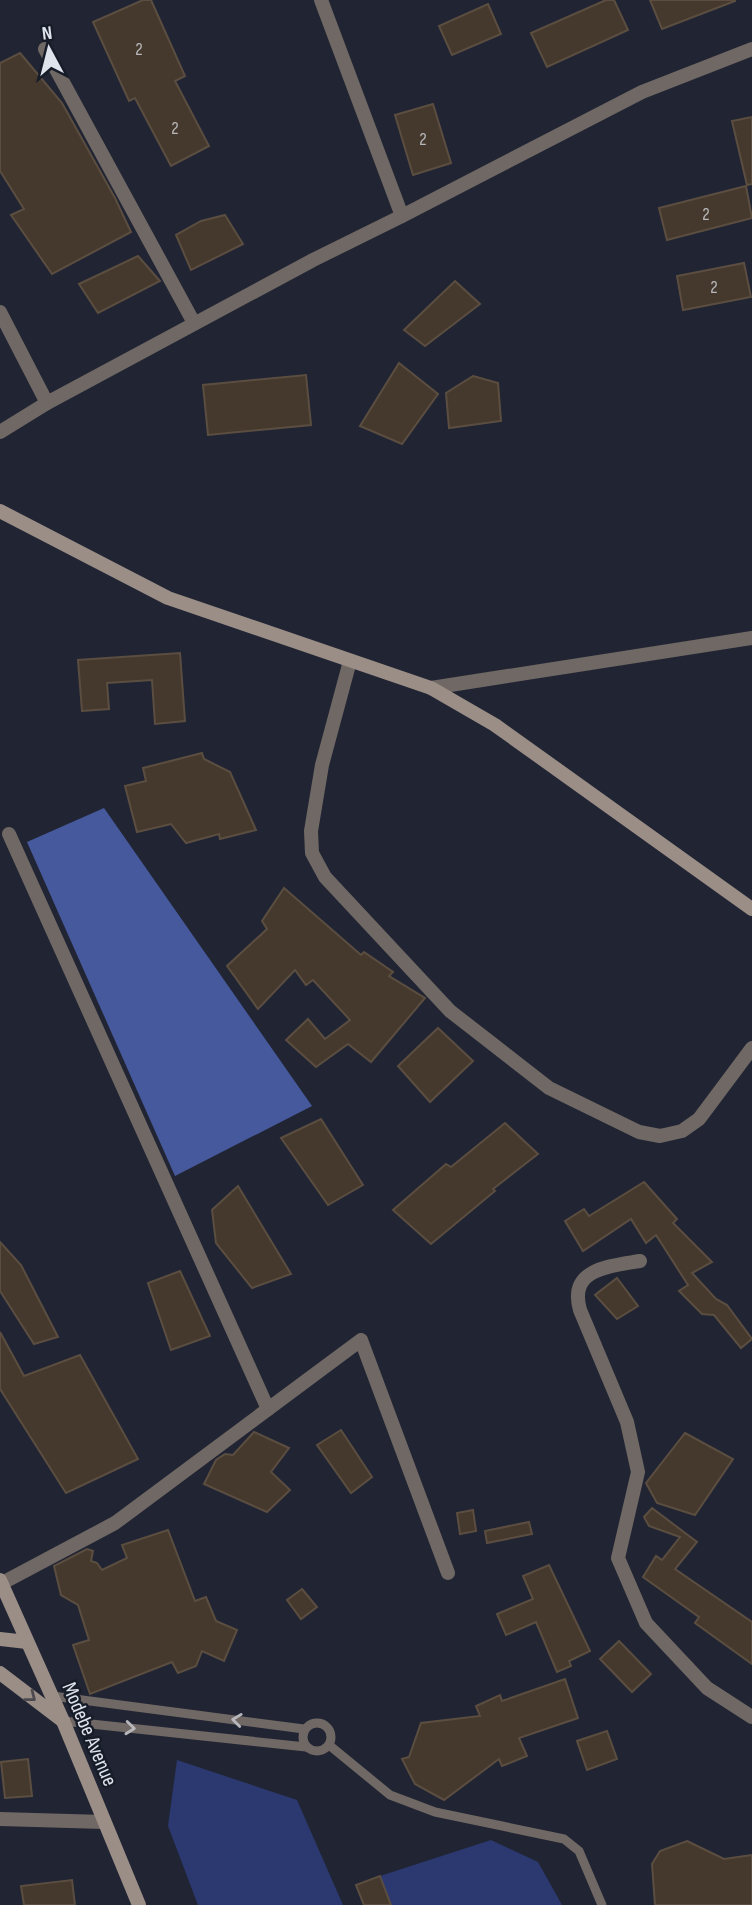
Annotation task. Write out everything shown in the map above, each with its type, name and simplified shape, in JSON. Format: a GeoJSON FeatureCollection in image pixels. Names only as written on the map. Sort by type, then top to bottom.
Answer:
{"type":"FeatureCollection","features":[{"type":"Feature","properties":{"kind":"street"},"geometry":{"type":"LineString","coordinates":[[321,0],[402,216]]}},
{"type":"Feature","properties":{"kind":"street"},"geometry":{"type":"LineString","coordinates":[[46,49],[194,323]]}},
{"type":"Feature","properties":{"kind":"street"},"geometry":{"type":"LineString","coordinates":[[0,432],[47,403],[194,323],[642,92],[752,49]]}},
{"type":"Feature","properties":{"kind":"street"},"geometry":{"type":"LineString","coordinates":[[0,312],[47,403]]}},
{"type":"Feature","properties":{"kind":"street"},"geometry":{"type":"LineString","coordinates":[[0,511],[167,598],[431,688],[495,725],[752,909]]}},
{"type":"Feature","properties":{"kind":"street"},"geometry":{"type":"LineString","coordinates":[[431,688],[752,638]]}},
{"type":"Feature","properties":{"kind":"street"},"geometry":{"type":"LineString","coordinates":[[349,661],[322,765],[311,831],[313,853],[325,877],[450,1011],[550,1088],[639,1132],[660,1136],[682,1131],[699,1119],[752,1048]]}},
{"type":"Feature","properties":{"kind":"street"},"geometry":{"type":"LineString","coordinates":[[9,834],[268,1409]]}},
{"type":"Feature","properties":{"kind":"street"},"geometry":{"type":"LineString","coordinates":[[640,1261],[603,1268],[582,1281],[577,1290],[580,1310],[627,1422],[638,1472],[618,1558],[646,1623],[706,1688],[752,1717]]}},
{"type":"Feature","properties":{"kind":"street"},"geometry":{"type":"LineString","coordinates":[[1,1581],[115,1523],[361,1340],[447,1573]]}},
{"type":"Feature","properties":{"kind":"street","name":"Modebe Avenue"},"geometry":{"type":"LineString","coordinates":[[1,1581],[63,1721],[139,1905]]}},
{"type":"Feature","properties":{"kind":"street"},"geometry":{"type":"LineString","coordinates":[[0,1639],[27,1642]]}},
{"type":"Feature","properties":{"kind":"street"},"geometry":{"type":"LineString","coordinates":[[0,1673],[63,1721]]}},
{"type":"Feature","properties":{"kind":"street"},"geometry":{"type":"LineString","coordinates":[[0,1819],[104,1822]]}},
{"type":"Feature","properties":{"kind":"lane"},"geometry":{"type":"LineString","coordinates":[[52,1696],[304,1729]]}},
{"type":"Feature","properties":{"kind":"lane"},"geometry":{"type":"LineString","coordinates":[[63,1721],[306,1747],[318,1751],[329,1745]]}},
{"type":"Feature","properties":{"kind":"lane"},"geometry":{"type":"LineString","coordinates":[[306,1747],[302,1735],[304,1729],[315,1722],[327,1727],[331,1732],[329,1745]]}},
{"type":"Feature","properties":{"kind":"lane"},"geometry":{"type":"LineString","coordinates":[[329,1745],[390,1795],[435,1812],[564,1839],[579,1851],[602,1905]]}},
{"type":"Feature","properties":{"kind":"shaded area"},"geometry":{"type":"Polygon","coordinates":[[[104,808],[312,1106],[175,1176],[27,842],[104,808]]]}},
{"type":"Feature","properties":{"kind":"shaded area"},"geometry":{"type":"Polygon","coordinates":[[[177,1760],[297,1800],[343,1905],[198,1905],[168,1826],[177,1760]]]}},
{"type":"Feature","properties":{"kind":"shaded area"},"geometry":{"type":"Polygon","coordinates":[[[491,1840],[538,1862],[562,1905],[392,1905],[380,1876],[491,1840]]]}},
{"type":"Feature","properties":{"kind":"building"},"geometry":{"type":"Polygon","coordinates":[[[143,0],[151,0],[185,76],[175,81],[209,146],[171,166],[135,98],[129,101],[93,22],[143,0]]]}},
{"type":"Feature","properties":{"kind":"building"},"geometry":{"type":"Polygon","coordinates":[[[606,0],[614,0],[628,30],[547,67],[531,33],[606,0]]]}},
{"type":"Feature","properties":{"kind":"building"},"geometry":{"type":"Polygon","coordinates":[[[650,0],[735,0],[735,1],[662,29],[650,0]]]}},
{"type":"Feature","properties":{"kind":"building"},"geometry":{"type":"Polygon","coordinates":[[[488,4],[501,34],[452,55],[439,26],[488,4]]]}},
{"type":"Feature","properties":{"kind":"building"},"geometry":{"type":"Polygon","coordinates":[[[20,53],[62,103],[131,232],[52,274],[11,215],[24,209],[0,171],[0,63],[20,53]]]}},
{"type":"Feature","properties":{"kind":"building"},"geometry":{"type":"Polygon","coordinates":[[[433,104],[451,163],[413,175],[395,115],[433,104]]]}},
{"type":"Feature","properties":{"kind":"building"},"geometry":{"type":"Polygon","coordinates":[[[752,117],[752,184],[747,185],[732,121],[752,117]]]}},
{"type":"Feature","properties":{"kind":"building"},"geometry":{"type":"Polygon","coordinates":[[[746,186],[752,218],[667,240],[659,208],[746,186]]]}},
{"type":"Feature","properties":{"kind":"building"},"geometry":{"type":"Polygon","coordinates":[[[225,215],[243,244],[191,270],[176,235],[201,221],[225,215]]]}},
{"type":"Feature","properties":{"kind":"building"},"geometry":{"type":"Polygon","coordinates":[[[138,256],[160,281],[98,313],[79,284],[138,256]]]}},
{"type":"Feature","properties":{"kind":"building"},"geometry":{"type":"Polygon","coordinates":[[[744,263],[751,297],[683,310],[677,276],[744,263]]]}},
{"type":"Feature","properties":{"kind":"building"},"geometry":{"type":"Polygon","coordinates":[[[455,281],[480,304],[425,346],[404,330],[455,281]]]}},
{"type":"Feature","properties":{"kind":"building"},"geometry":{"type":"Polygon","coordinates":[[[399,363],[438,394],[402,444],[360,426],[399,363]]]}},
{"type":"Feature","properties":{"kind":"building"},"geometry":{"type":"Polygon","coordinates":[[[306,375],[311,425],[208,435],[203,385],[306,375]]]}},
{"type":"Feature","properties":{"kind":"building"},"geometry":{"type":"Polygon","coordinates":[[[473,376],[498,383],[501,421],[449,428],[446,393],[473,376]]]}},
{"type":"Feature","properties":{"kind":"building"},"geometry":{"type":"Polygon","coordinates":[[[180,653],[185,721],[155,724],[152,680],[107,683],[109,709],[82,711],[78,660],[180,653]]]}},
{"type":"Feature","properties":{"kind":"building"},"geometry":{"type":"Polygon","coordinates":[[[202,753],[204,759],[230,772],[256,830],[220,839],[219,834],[186,843],[171,824],[137,832],[125,786],[146,781],[143,768],[202,753]]]}},
{"type":"Feature","properties":{"kind":"building"},"geometry":{"type":"Polygon","coordinates":[[[284,888],[361,955],[364,952],[393,972],[389,976],[425,998],[371,1062],[348,1044],[316,1067],[286,1040],[308,1019],[325,1039],[350,1020],[313,980],[306,985],[295,970],[258,1009],[227,966],[267,929],[262,921],[284,888]]]}},
{"type":"Feature","properties":{"kind":"building"},"geometry":{"type":"Polygon","coordinates":[[[438,1028],[473,1061],[430,1102],[398,1066],[438,1028]]]}},
{"type":"Feature","properties":{"kind":"building"},"geometry":{"type":"Polygon","coordinates":[[[321,1119],[363,1185],[328,1205],[281,1138],[321,1119]]]}},
{"type":"Feature","properties":{"kind":"building"},"geometry":{"type":"Polygon","coordinates":[[[505,1123],[538,1154],[493,1189],[495,1191],[431,1244],[393,1210],[446,1164],[451,1167],[505,1123]]]}},
{"type":"Feature","properties":{"kind":"building"},"geometry":{"type":"Polygon","coordinates":[[[644,1182],[677,1219],[673,1223],[712,1262],[692,1273],[716,1299],[727,1305],[752,1339],[741,1348],[714,1315],[702,1314],[679,1291],[688,1285],[656,1235],[646,1243],[631,1219],[583,1251],[565,1221],[584,1209],[589,1216],[644,1182]]]}},
{"type":"Feature","properties":{"kind":"building"},"geometry":{"type":"Polygon","coordinates":[[[238,1186],[291,1274],[252,1288],[216,1243],[212,1210],[238,1186]]]}},
{"type":"Feature","properties":{"kind":"building"},"geometry":{"type":"Polygon","coordinates":[[[0,1242],[21,1265],[58,1337],[34,1344],[0,1291],[0,1242]]]}},
{"type":"Feature","properties":{"kind":"building"},"geometry":{"type":"Polygon","coordinates":[[[180,1271],[210,1336],[171,1350],[148,1283],[180,1271]]]}},
{"type":"Feature","properties":{"kind":"building"},"geometry":{"type":"Polygon","coordinates":[[[617,1278],[638,1306],[617,1319],[595,1295],[617,1278]]]}},
{"type":"Feature","properties":{"kind":"building"},"geometry":{"type":"Polygon","coordinates":[[[0,1332],[24,1376],[80,1355],[138,1459],[66,1493],[0,1389],[0,1332]]]}},
{"type":"Feature","properties":{"kind":"building"},"geometry":{"type":"Polygon","coordinates":[[[341,1430],[372,1477],[351,1493],[317,1445],[341,1430]]]}},
{"type":"Feature","properties":{"kind":"building"},"geometry":{"type":"Polygon","coordinates":[[[254,1432],[289,1448],[271,1472],[290,1490],[267,1512],[204,1484],[216,1460],[225,1454],[233,1455],[254,1432]]]}},
{"type":"Feature","properties":{"kind":"building"},"geometry":{"type":"Polygon","coordinates":[[[685,1433],[733,1459],[695,1515],[657,1503],[646,1483],[685,1433]]]}},
{"type":"Feature","properties":{"kind":"building"},"geometry":{"type":"Polygon","coordinates":[[[652,1508],[697,1542],[675,1569],[752,1622],[752,1664],[695,1623],[699,1617],[643,1577],[656,1556],[662,1560],[680,1537],[649,1526],[644,1517],[652,1508]]]}},
{"type":"Feature","properties":{"kind":"building"},"geometry":{"type":"Polygon","coordinates":[[[473,1510],[476,1531],[460,1534],[457,1513],[473,1510]]]}},
{"type":"Feature","properties":{"kind":"building"},"geometry":{"type":"Polygon","coordinates":[[[529,1522],[532,1534],[487,1543],[485,1531],[529,1522]]]}},
{"type":"Feature","properties":{"kind":"building"},"geometry":{"type":"Polygon","coordinates":[[[168,1530],[195,1601],[206,1597],[216,1621],[237,1630],[224,1661],[202,1651],[196,1666],[178,1673],[172,1662],[90,1694],[73,1645],[89,1640],[78,1605],[61,1595],[54,1566],[87,1549],[93,1551],[91,1561],[97,1563],[102,1570],[127,1558],[122,1545],[168,1530]]]}},
{"type":"Feature","properties":{"kind":"building"},"geometry":{"type":"Polygon","coordinates":[[[549,1565],[590,1651],[569,1661],[571,1666],[557,1672],[536,1622],[506,1635],[497,1614],[533,1599],[523,1576],[549,1565]]]}},
{"type":"Feature","properties":{"kind":"building"},"geometry":{"type":"Polygon","coordinates":[[[302,1589],[317,1607],[301,1619],[287,1600],[302,1589]]]}},
{"type":"Feature","properties":{"kind":"building"},"geometry":{"type":"Polygon","coordinates":[[[619,1641],[651,1674],[632,1692],[600,1659],[619,1641]]]}},
{"type":"Feature","properties":{"kind":"building"},"geometry":{"type":"Polygon","coordinates":[[[565,1679],[578,1718],[519,1738],[527,1756],[502,1766],[499,1759],[444,1800],[415,1784],[402,1759],[409,1757],[421,1723],[480,1716],[476,1706],[500,1695],[502,1701],[565,1679]]]}},
{"type":"Feature","properties":{"kind":"building"},"geometry":{"type":"Polygon","coordinates":[[[607,1731],[617,1759],[587,1770],[577,1741],[607,1731]]]}},
{"type":"Feature","properties":{"kind":"building"},"geometry":{"type":"Polygon","coordinates":[[[28,1759],[32,1796],[5,1798],[1,1762],[28,1759]]]}},
{"type":"Feature","properties":{"kind":"building"},"geometry":{"type":"Polygon","coordinates":[[[687,1841],[724,1859],[752,1855],[752,1905],[655,1905],[652,1864],[660,1851],[687,1841]]]}},
{"type":"Feature","properties":{"kind":"building"},"geometry":{"type":"Polygon","coordinates":[[[380,1876],[391,1905],[364,1905],[356,1885],[380,1876]]]}},
{"type":"Feature","properties":{"kind":"building"},"geometry":{"type":"Polygon","coordinates":[[[72,1880],[75,1905],[24,1905],[21,1886],[72,1880]]]}}]}
